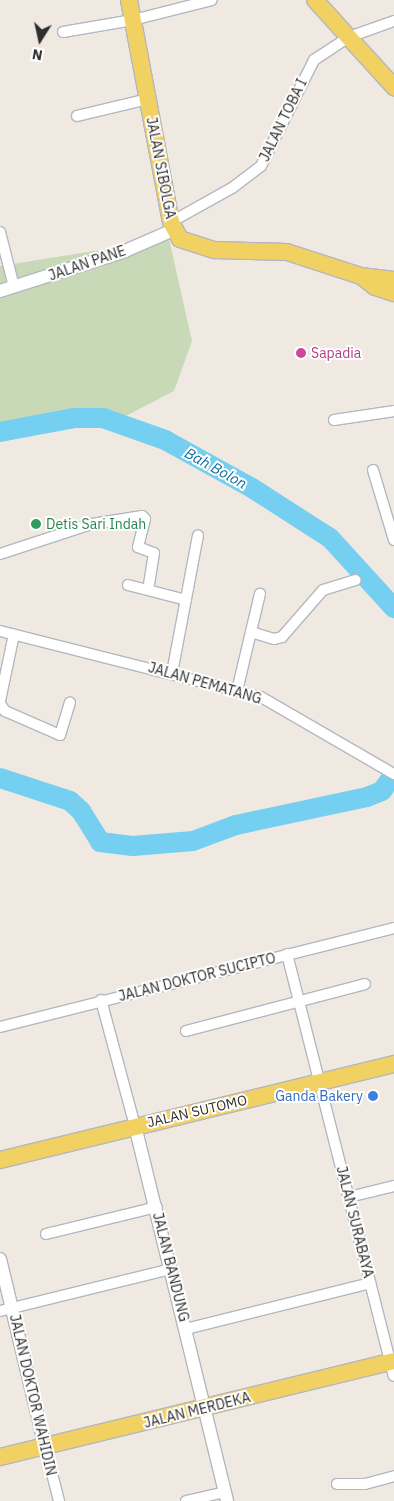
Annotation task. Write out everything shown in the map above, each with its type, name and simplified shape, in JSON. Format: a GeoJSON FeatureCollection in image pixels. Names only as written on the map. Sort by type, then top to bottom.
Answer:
{"type":"FeatureCollection","features":[{"type":"Feature","properties":{"kind":"main road","name":"JALAN SIBOLGA"},"geometry":{"type":"LineString","coordinates":[[129,0],[172,226],[180,239],[192,244],[231,251],[287,252],[361,276],[394,280]]}},
{"type":"Feature","properties":{"kind":"main road"},"geometry":{"type":"LineString","coordinates":[[314,0],[394,87]]}},
{"type":"Feature","properties":{"kind":"main road","name":"JALAN SIBOLGA"},"geometry":{"type":"LineString","coordinates":[[361,276],[375,287],[394,293]]}},
{"type":"Feature","properties":{"kind":"main road","name":"JALAN SUTOMO"},"geometry":{"type":"LineString","coordinates":[[0,1160],[394,1064]]}},
{"type":"Feature","properties":{"kind":"main road","name":"JALAN MERDEKA"},"geometry":{"type":"LineString","coordinates":[[0,1457],[393,1366]]}},
{"type":"Feature","properties":{"kind":"street"},"geometry":{"type":"LineString","coordinates":[[63,32],[133,20],[212,0]]}},
{"type":"Feature","properties":{"kind":"street","name":"JALAN TOBA I"},"geometry":{"type":"LineString","coordinates":[[172,226],[232,188],[261,166],[314,60],[349,37],[394,21]]}},
{"type":"Feature","properties":{"kind":"street"},"geometry":{"type":"LineString","coordinates":[[76,116],[148,99]]}},
{"type":"Feature","properties":{"kind":"street","name":"JALAN PANE"},"geometry":{"type":"LineString","coordinates":[[0,291],[125,251],[172,226]]}},
{"type":"Feature","properties":{"kind":"street"},"geometry":{"type":"LineString","coordinates":[[0,232],[14,287]]}},
{"type":"Feature","properties":{"kind":"street"},"geometry":{"type":"LineString","coordinates":[[334,420],[394,412]]}},
{"type":"Feature","properties":{"kind":"street"},"geometry":{"type":"LineString","coordinates":[[373,470],[394,540]]}},
{"type":"Feature","properties":{"kind":"street"},"geometry":{"type":"LineString","coordinates":[[0,554],[92,524],[142,516],[145,519],[138,547],[154,554],[148,590]]}},
{"type":"Feature","properties":{"kind":"street"},"geometry":{"type":"LineString","coordinates":[[172,674],[198,535]]}},
{"type":"Feature","properties":{"kind":"street"},"geometry":{"type":"LineString","coordinates":[[251,632],[274,638],[282,637],[323,590],[355,580]]}},
{"type":"Feature","properties":{"kind":"street"},"geometry":{"type":"LineString","coordinates":[[128,585],[186,600]]}},
{"type":"Feature","properties":{"kind":"street"},"geometry":{"type":"LineString","coordinates":[[237,691],[260,594]]}},
{"type":"Feature","properties":{"kind":"street","name":"JALAN PEMATANG"},"geometry":{"type":"LineString","coordinates":[[0,630],[261,698],[394,774]]}},
{"type":"Feature","properties":{"kind":"street"},"geometry":{"type":"LineString","coordinates":[[14,634],[0,702],[5,711],[60,735],[70,702]]}},
{"type":"Feature","properties":{"kind":"street","name":"JALAN DOKTOR SUCIPTO"},"geometry":{"type":"LineString","coordinates":[[0,1027],[101,1000],[394,928]]}},
{"type":"Feature","properties":{"kind":"street","name":"JALAN SURABAYA"},"geometry":{"type":"LineString","coordinates":[[287,954],[393,1366]]}},
{"type":"Feature","properties":{"kind":"street"},"geometry":{"type":"LineString","coordinates":[[186,1031],[365,984]]}},
{"type":"Feature","properties":{"kind":"street"},"geometry":{"type":"LineString","coordinates":[[101,1000],[135,1126]]}},
{"type":"Feature","properties":{"kind":"street","name":"JALAN BANDUNG"},"geometry":{"type":"LineString","coordinates":[[135,1126],[157,1207],[226,1496]]}},
{"type":"Feature","properties":{"kind":"street"},"geometry":{"type":"LineString","coordinates":[[349,1197],[394,1186]]}},
{"type":"Feature","properties":{"kind":"street"},"geometry":{"type":"LineString","coordinates":[[46,1234],[157,1207]]}},
{"type":"Feature","properties":{"kind":"street","name":"JALAN DOKTOR WAHIDIN"},"geometry":{"type":"LineString","coordinates":[[0,1259],[58,1501]]}},
{"type":"Feature","properties":{"kind":"street"},"geometry":{"type":"LineString","coordinates":[[0,1311],[172,1269]]}},
{"type":"Feature","properties":{"kind":"street"},"geometry":{"type":"LineString","coordinates":[[186,1329],[370,1282]]}},
{"type":"Feature","properties":{"kind":"street"},"geometry":{"type":"LineString","coordinates":[[337,1484],[365,1484],[394,1476]]}},
{"type":"Feature","properties":{"kind":"street"},"geometry":{"type":"LineString","coordinates":[[186,1501],[226,1496]]}},
{"type":"Feature","properties":{"kind":"green space"},"geometry":{"type":"Polygon","coordinates":[[[169,239],[192,341],[174,391],[124,417],[70,412],[0,426],[0,266],[169,239]]]}},
{"type":"Feature","properties":{"kind":"waterway","name":"Bah Bolon"},"geometry":{"type":"LineString","coordinates":[[0,432],[74,418],[103,418],[165,440],[252,488],[330,538],[394,608]]}},
{"type":"Feature","properties":{"kind":"waterway","name":"Bah Bolon"},"geometry":{"type":"LineString","coordinates":[[0,778],[70,801],[81,811],[100,842],[133,846],[193,841],[236,825],[367,797],[382,791],[389,781]]}},
{"type":"Feature","properties":{"kind":"place","name":"Sapadia"},"geometry":{"type":"Point","coordinates":[301,353]}},
{"type":"Feature","properties":{"kind":"place","name":"Detis Sari Indah"},"geometry":{"type":"Point","coordinates":[36,524]}},
{"type":"Feature","properties":{"kind":"place","name":"Ganda Bakery"},"geometry":{"type":"Point","coordinates":[373,1096]}}]}
